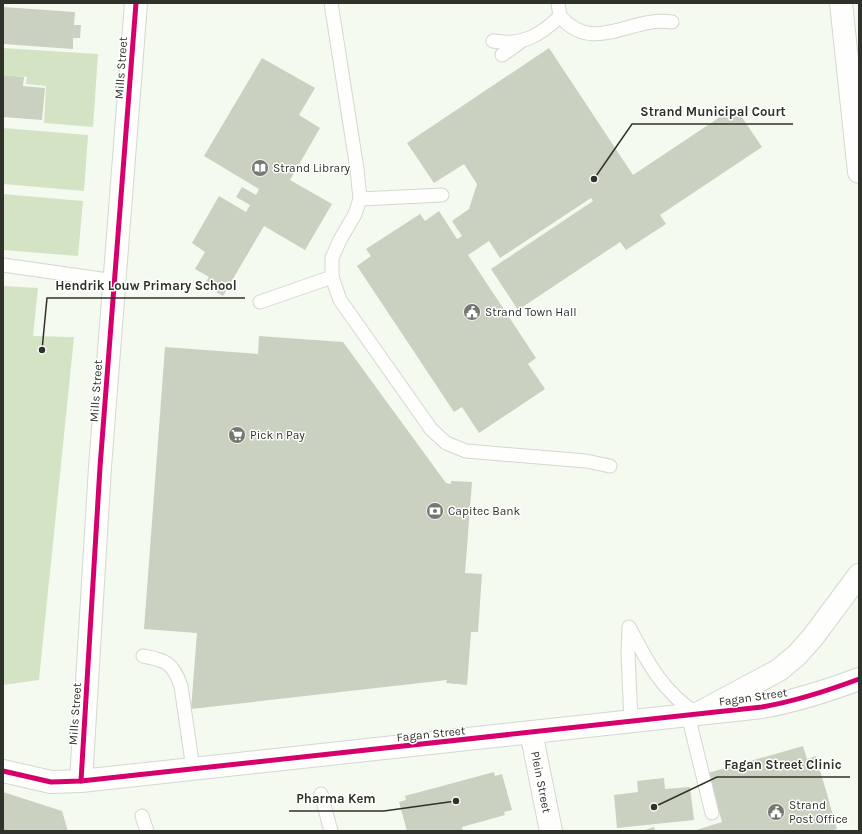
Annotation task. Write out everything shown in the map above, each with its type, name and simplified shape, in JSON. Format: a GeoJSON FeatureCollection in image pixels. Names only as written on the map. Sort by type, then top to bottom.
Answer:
{"type":"FeatureCollection","features":[{"type":"Feature","properties":{"kind":"street","name":"Mills Street"},"geometry":{"type":"LineString","coordinates":[[81,781],[100,468],[136,3]]}},
{"type":"Feature","properties":{"kind":"street"},"geometry":{"type":"LineString","coordinates":[[841,3],[859,172]]}},
{"type":"Feature","properties":{"kind":"street"},"geometry":{"type":"LineString","coordinates":[[692,714],[779,670],[797,655],[813,637],[859,575]]}},
{"type":"Feature","properties":{"kind":"street","name":"Fagan Street"},"geometry":{"type":"LineString","coordinates":[[3,771],[51,782],[81,781],[631,722],[787,703],[824,692],[859,679]]}},
{"type":"Feature","properties":{"kind":"street","name":"Plein Street"},"geometry":{"type":"LineString","coordinates":[[531,732],[551,831]]}},
{"type":"Feature","properties":{"kind":"lane"},"geometry":{"type":"LineString","coordinates":[[331,3],[358,169],[360,199],[332,258],[332,277],[340,300],[430,429],[446,443],[466,451],[586,461],[610,466]]}},
{"type":"Feature","properties":{"kind":"lane"},"geometry":{"type":"LineString","coordinates":[[559,9],[567,24],[577,31],[594,34],[658,21],[672,22]]}},
{"type":"Feature","properties":{"kind":"lane"},"geometry":{"type":"LineString","coordinates":[[493,41],[507,44],[522,41],[536,35],[549,26],[559,9]]}},
{"type":"Feature","properties":{"kind":"lane"},"geometry":{"type":"LineString","coordinates":[[502,56],[522,41]]}},
{"type":"Feature","properties":{"kind":"lane"},"geometry":{"type":"LineString","coordinates":[[360,199],[442,195]]}},
{"type":"Feature","properties":{"kind":"lane"},"geometry":{"type":"LineString","coordinates":[[3,265],[115,281]]}},
{"type":"Feature","properties":{"kind":"lane"},"geometry":{"type":"LineString","coordinates":[[260,302],[332,277]]}},
{"type":"Feature","properties":{"kind":"lane"},"geometry":{"type":"LineString","coordinates":[[631,722],[628,653],[629,627],[644,657],[661,683],[692,714],[712,813]]}},
{"type":"Feature","properties":{"kind":"lane"},"geometry":{"type":"LineString","coordinates":[[142,656],[162,659],[177,673],[182,686],[193,769]]}},
{"type":"Feature","properties":{"kind":"lane"},"geometry":{"type":"LineString","coordinates":[[321,794],[332,831]]}},
{"type":"Feature","properties":{"kind":"lane"},"geometry":{"type":"LineString","coordinates":[[142,816],[147,831]]}},
{"type":"Feature","properties":{"kind":"green space"},"geometry":{"type":"Polygon","coordinates":[[[3,48],[98,54],[93,127],[44,123],[46,86],[26,84],[27,77],[3,75],[3,48]]]}},
{"type":"Feature","properties":{"kind":"green space"},"geometry":{"type":"Polygon","coordinates":[[[3,128],[88,135],[84,191],[3,184],[3,128]]]}},
{"type":"Feature","properties":{"kind":"green space"},"geometry":{"type":"Polygon","coordinates":[[[3,194],[83,201],[78,256],[3,250],[3,194]]]}},
{"type":"Feature","properties":{"kind":"green space"},"geometry":{"type":"Polygon","coordinates":[[[3,286],[38,288],[33,336],[74,337],[39,680],[3,685],[3,286]]]}},
{"type":"Feature","properties":{"kind":"building"},"geometry":{"type":"Polygon","coordinates":[[[3,7],[75,12],[74,25],[81,25],[80,38],[73,38],[73,49],[3,44],[3,7]]]}},
{"type":"Feature","properties":{"kind":"building"},"geometry":{"type":"Polygon","coordinates":[[[549,48],[633,175],[735,107],[762,147],[660,215],[666,224],[626,250],[620,242],[518,310],[491,269],[593,201],[591,198],[500,258],[489,241],[468,255],[536,358],[528,364],[545,389],[479,433],[462,407],[454,412],[357,266],[371,256],[366,249],[420,214],[425,221],[439,211],[457,239],[462,236],[452,221],[469,209],[477,184],[464,164],[434,183],[407,143],[549,48]]]}},
{"type":"Feature","properties":{"kind":"building","name":"Strand Library"},"geometry":{"type":"Polygon","coordinates":[[[262,58],[315,88],[299,115],[320,128],[290,180],[332,204],[305,250],[264,226],[223,296],[204,285],[209,277],[195,269],[205,252],[192,243],[219,196],[246,212],[250,205],[236,197],[242,187],[256,195],[259,189],[204,156],[262,58]]]}},
{"type":"Feature","properties":{"kind":"building"},"geometry":{"type":"Polygon","coordinates":[[[3,75],[24,77],[23,86],[45,88],[42,120],[3,117],[3,75]]]}},
{"type":"Feature","properties":{"kind":"building"},"geometry":{"type":"Polygon","coordinates":[[[259,336],[343,342],[446,483],[451,484],[451,481],[472,482],[465,573],[482,574],[478,632],[471,632],[467,685],[446,683],[447,680],[191,709],[197,633],[144,629],[165,347],[258,354],[259,336]]]}},
{"type":"Feature","properties":{"kind":"building"},"geometry":{"type":"Polygon","coordinates":[[[803,746],[807,759],[816,756],[837,829],[829,831],[693,831],[722,822],[708,773],[803,746]]]}},
{"type":"Feature","properties":{"kind":"building"},"geometry":{"type":"Polygon","coordinates":[[[494,772],[495,776],[502,774],[512,810],[504,812],[505,815],[462,827],[463,831],[407,831],[399,802],[406,800],[405,796],[494,772]]]}},
{"type":"Feature","properties":{"kind":"building"},"geometry":{"type":"Polygon","coordinates":[[[664,778],[665,789],[690,787],[694,820],[617,828],[614,795],[638,792],[637,781],[664,778]]]}},
{"type":"Feature","properties":{"kind":"building"},"geometry":{"type":"Polygon","coordinates":[[[3,792],[62,811],[68,831],[3,831],[3,792]]]}},
{"type":"Feature","properties":{"kind":"building"},"geometry":{"type":"Polygon","coordinates":[[[654,827],[655,831],[642,831],[654,827]]]}},
{"type":"Feature","properties":{"kind":"cycle path"},"geometry":{"type":"LineString","coordinates":[[81,781],[100,467],[136,3]]}},
{"type":"Feature","properties":{"kind":"cycle path"},"geometry":{"type":"LineString","coordinates":[[3,771],[51,782],[81,781],[762,707],[787,702],[835,688],[859,679]]}},
{"type":"Feature","properties":{"kind":"place","name":"Strand Library"},"geometry":{"type":"Point","coordinates":[260,168]}},
{"type":"Feature","properties":{"kind":"place","name":"Strand Municipal Court"},"geometry":{"type":"Point","coordinates":[594,179]}},
{"type":"Feature","properties":{"kind":"place","name":"Strand Town Hall"},"geometry":{"type":"Point","coordinates":[472,312]}},
{"type":"Feature","properties":{"kind":"place","name":"Hendrik Louw Primary School"},"geometry":{"type":"Point","coordinates":[42,350]}},
{"type":"Feature","properties":{"kind":"place","name":"Pick n Pay"},"geometry":{"type":"Point","coordinates":[237,435]}},
{"type":"Feature","properties":{"kind":"place","name":"Capitec Bank"},"geometry":{"type":"Point","coordinates":[435,511]}},
{"type":"Feature","properties":{"kind":"place","name":"Pharma Kem"},"geometry":{"type":"Point","coordinates":[456,801]}},
{"type":"Feature","properties":{"kind":"place","name":"Fagan Street Clinic"},"geometry":{"type":"Point","coordinates":[654,807]}},
{"type":"Feature","properties":{"kind":"place","name":"Strand Post Office"},"geometry":{"type":"Point","coordinates":[776,812]}}]}
